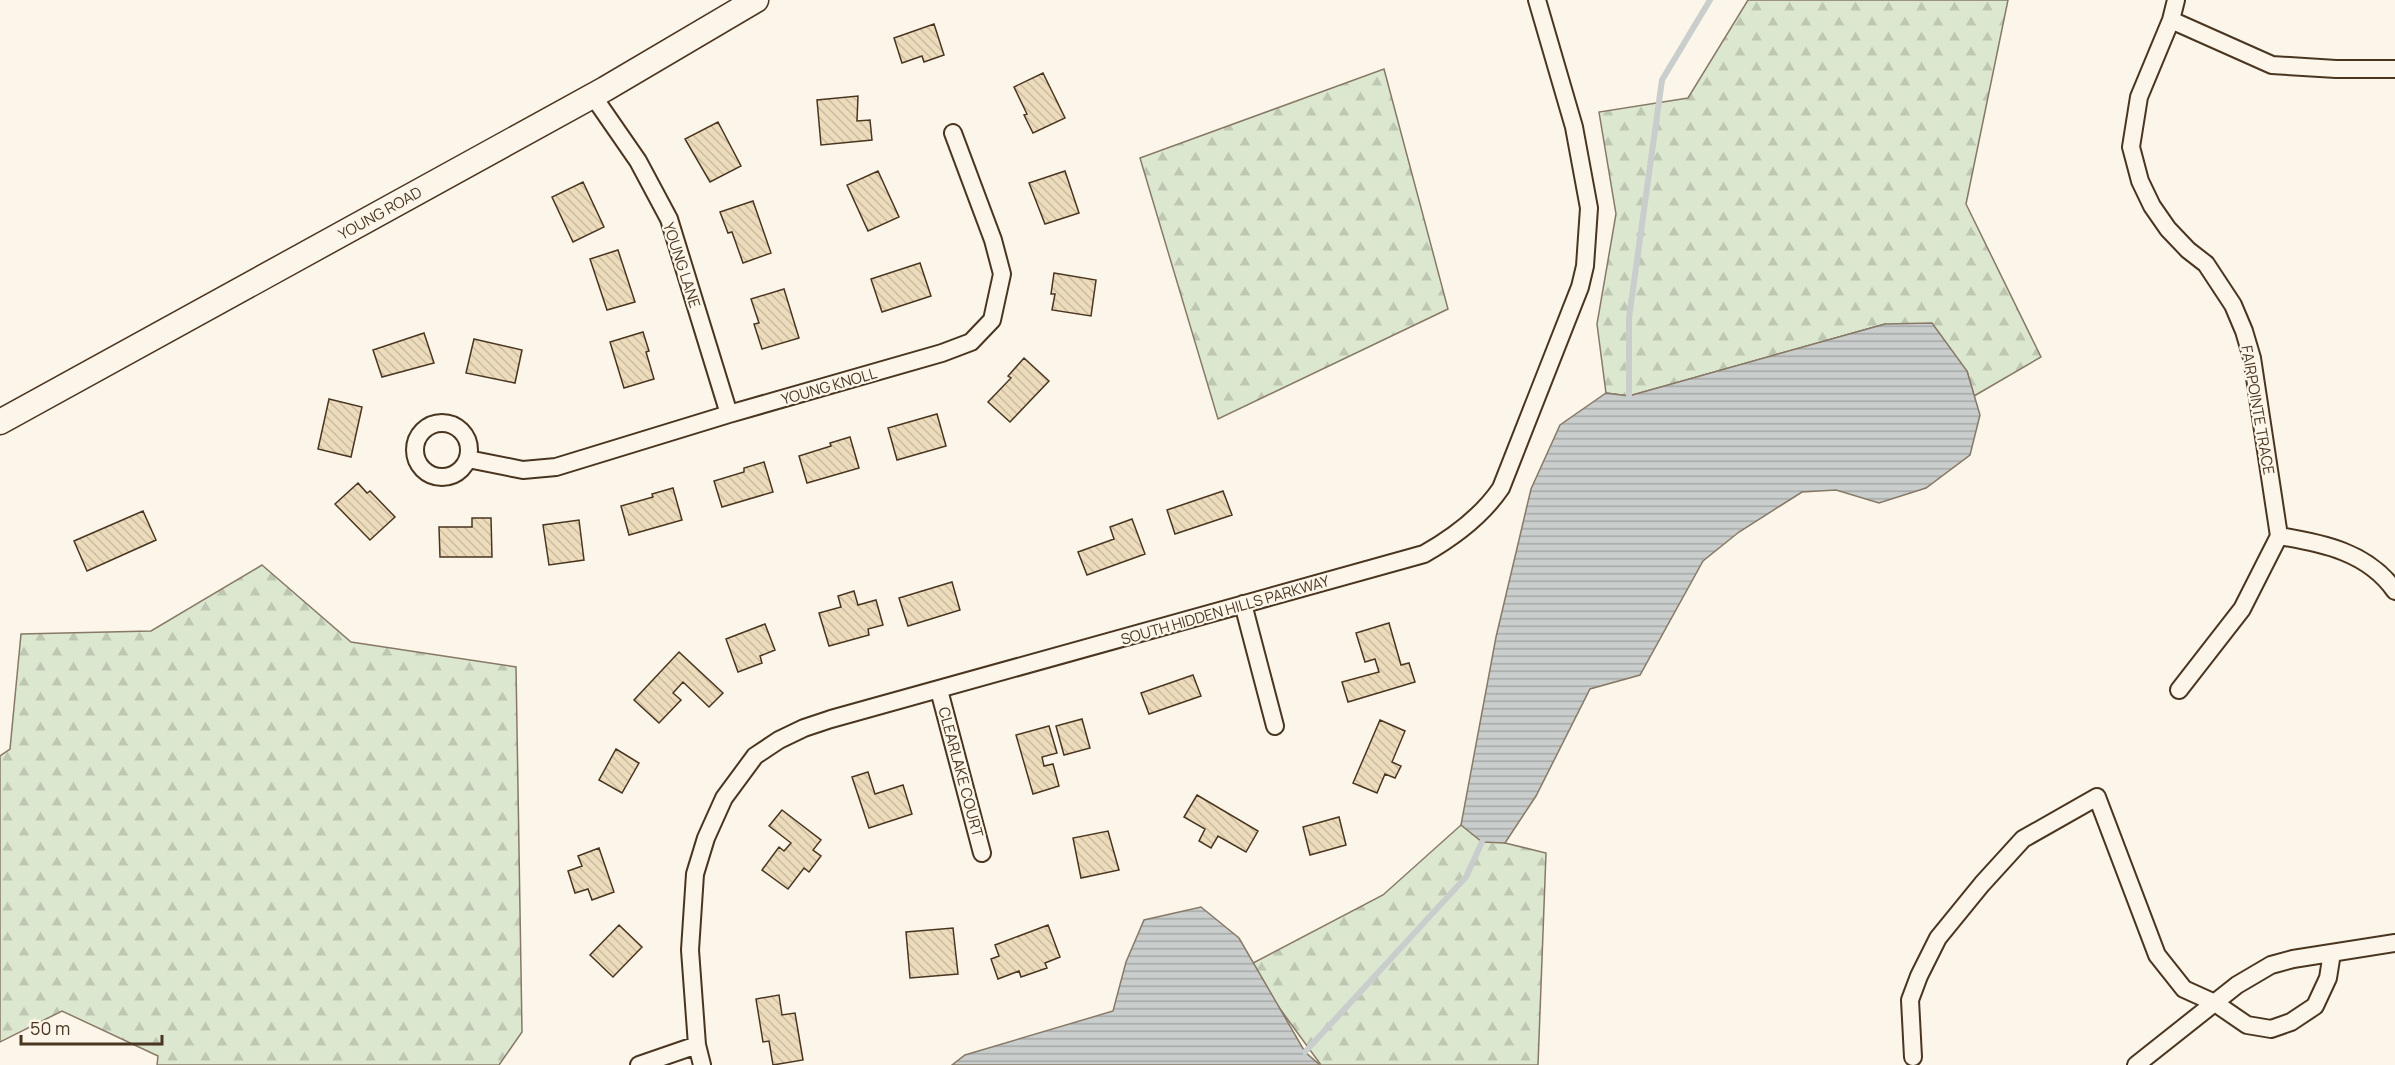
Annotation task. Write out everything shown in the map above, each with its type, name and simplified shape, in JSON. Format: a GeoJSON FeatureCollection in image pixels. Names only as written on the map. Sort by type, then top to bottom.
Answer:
{"type":"FeatureCollection","features":[{"type":"Feature","properties":{"kind":"street","name":"YOUNG ROAD"},"geometry":{"type":"LineString","coordinates":[[0,422],[592,96],[756,0]]}},
{"type":"Feature","properties":{"kind":"street","name":"SOUTH HIDDEN HILLS PARKWAY"},"geometry":{"type":"LineString","coordinates":[[702,1065],[697,1045],[690,950],[695,874],[706,838],[724,798],[755,756],[779,740],[831,719],[1424,554],[1449,540],[1490,504],[1501,488],[1580,287],[1585,266],[1589,208],[1574,127],[1537,0]]}},
{"type":"Feature","properties":{"kind":"street","name":"FAIRPOINTE TRACE"},"geometry":{"type":"LineString","coordinates":[[2176,0],[2171,20],[2139,97],[2131,147],[2140,181],[2152,206],[2168,229],[2188,250],[2206,264],[2233,305],[2244,331],[2252,358],[2279,536]]}},
{"type":"Feature","properties":{"kind":"street"},"geometry":{"type":"LineString","coordinates":[[2171,20],[2272,65],[2336,69],[2395,69]]}},
{"type":"Feature","properties":{"kind":"street","name":"YOUNG LANE"},"geometry":{"type":"LineString","coordinates":[[592,96],[638,161],[669,219],[729,414]]}},
{"type":"Feature","properties":{"kind":"street","name":"YOUNG KNOLL"},"geometry":{"type":"LineString","coordinates":[[468,459],[523,470],[556,467],[729,414],[942,353],[971,342],[992,320],[1002,274],[993,240],[953,134]]}},
{"type":"Feature","properties":{"kind":"street"},"geometry":{"type":"LineString","coordinates":[[2179,690],[2241,609],[2279,536],[2322,543],[2352,555],[2375,569],[2395,591]]}},
{"type":"Feature","properties":{"kind":"street"},"geometry":{"type":"LineString","coordinates":[[1243,604],[1275,726]]}},
{"type":"Feature","properties":{"kind":"street","name":"CLEARLAKE COURT"},"geometry":{"type":"LineString","coordinates":[[939,690],[982,853]]}},
{"type":"Feature","properties":{"kind":"street"},"geometry":{"type":"LineString","coordinates":[[1913,1057],[1910,1000],[1938,938],[2023,839],[2097,797],[2157,955],[2184,989],[2215,1003],[2235,1019],[2247,1025],[2271,1029],[2291,1022],[2315,1006],[2328,978],[2332,953]]}},
{"type":"Feature","properties":{"kind":"street"},"geometry":{"type":"LineString","coordinates":[[2136,1065],[2237,985],[2271,965],[2293,959],[2395,943]]}},
{"type":"Feature","properties":{"kind":"street"},"geometry":{"type":"LineString","coordinates":[[639,1065],[697,1045]]}},
{"type":"Feature","properties":{"kind":"green space"},"geometry":{"type":"Polygon","coordinates":[[[1748,0],[2008,0],[1966,204],[2041,357],[1974,396],[1967,371],[1885,324],[1629,396],[1606,393],[1597,324],[1616,214],[1599,112],[1688,98],[1748,0]]]}},
{"type":"Feature","properties":{"kind":"green space"},"geometry":{"type":"Polygon","coordinates":[[[1384,69],[1448,309],[1218,419],[1140,158],[1384,69]]]}},
{"type":"Feature","properties":{"kind":"green space"},"geometry":{"type":"Polygon","coordinates":[[[262,565],[351,642],[516,667],[522,1032],[499,1065],[157,1065],[158,1056],[62,1011],[0,1042],[0,756],[10,749],[21,634],[151,631],[262,565]]]}},
{"type":"Feature","properties":{"kind":"green space"},"geometry":{"type":"Polygon","coordinates":[[[1461,825],[1505,843],[1546,853],[1538,1065],[1321,1065],[1275,1002],[1253,963],[1383,895],[1461,825]]]}},
{"type":"Feature","properties":{"kind":"shaded area"},"geometry":{"type":"Polygon","coordinates":[[[1932,323],[1967,371],[1980,415],[1970,455],[1926,488],[1879,503],[1836,490],[1802,492],[1739,532],[1703,561],[1640,675],[1590,689],[1536,796],[1505,843],[1482,842],[1461,825],[1496,637],[1531,489],[1560,425],[1606,393],[1629,396],[1885,324],[1932,323]]]}},
{"type":"Feature","properties":{"kind":"shaded area"},"geometry":{"type":"Polygon","coordinates":[[[1201,907],[1239,938],[1305,1052],[1320,1065],[952,1065],[965,1055],[1113,1011],[1126,962],[1144,920],[1201,907]]]}},
{"type":"Feature","properties":{"kind":"building"},"geometry":{"type":"Polygon","coordinates":[[[934,24],[944,55],[924,62],[922,56],[902,63],[894,38],[934,24]]]}},
{"type":"Feature","properties":{"kind":"building"},"geometry":{"type":"Polygon","coordinates":[[[1043,73],[1065,118],[1033,133],[1014,87],[1043,73]]]}},
{"type":"Feature","properties":{"kind":"building"},"geometry":{"type":"Polygon","coordinates":[[[858,96],[857,121],[870,120],[872,140],[821,145],[817,100],[858,96]]]}},
{"type":"Feature","properties":{"kind":"building"},"geometry":{"type":"Polygon","coordinates":[[[718,122],[741,166],[710,182],[685,139],[718,122]]]}},
{"type":"Feature","properties":{"kind":"building"},"geometry":{"type":"Polygon","coordinates":[[[878,171],[899,217],[868,231],[847,185],[878,171]]]}},
{"type":"Feature","properties":{"kind":"building"},"geometry":{"type":"Polygon","coordinates":[[[1065,171],[1079,213],[1045,224],[1029,183],[1065,171]]]}},
{"type":"Feature","properties":{"kind":"building"},"geometry":{"type":"Polygon","coordinates":[[[583,182],[604,227],[573,242],[552,197],[583,182]]]}},
{"type":"Feature","properties":{"kind":"building"},"geometry":{"type":"Polygon","coordinates":[[[753,201],[771,253],[743,263],[732,232],[728,233],[720,212],[753,201]]]}},
{"type":"Feature","properties":{"kind":"building"},"geometry":{"type":"Polygon","coordinates":[[[618,250],[635,302],[607,310],[590,259],[618,250]]]}},
{"type":"Feature","properties":{"kind":"building"},"geometry":{"type":"Polygon","coordinates":[[[920,263],[931,296],[882,312],[871,279],[920,263]]]}},
{"type":"Feature","properties":{"kind":"building"},"geometry":{"type":"Polygon","coordinates":[[[1054,273],[1096,280],[1091,316],[1052,310],[1055,294],[1051,294],[1054,273]]]}},
{"type":"Feature","properties":{"kind":"building"},"geometry":{"type":"Polygon","coordinates":[[[784,289],[799,338],[762,349],[754,324],[759,323],[751,299],[784,289]]]}},
{"type":"Feature","properties":{"kind":"building"},"geometry":{"type":"Polygon","coordinates":[[[643,332],[654,379],[624,388],[610,342],[643,332]]]}},
{"type":"Feature","properties":{"kind":"building"},"geometry":{"type":"Polygon","coordinates":[[[424,333],[434,363],[382,377],[373,350],[424,333]]]}},
{"type":"Feature","properties":{"kind":"building"},"geometry":{"type":"Polygon","coordinates":[[[474,339],[522,350],[515,383],[466,373],[474,339]]]}},
{"type":"Feature","properties":{"kind":"building"},"geometry":{"type":"Polygon","coordinates":[[[1024,358],[1049,381],[1010,422],[988,402],[1011,378],[1008,376],[1024,358]]]}},
{"type":"Feature","properties":{"kind":"building"},"geometry":{"type":"Polygon","coordinates":[[[329,399],[362,407],[351,457],[318,449],[329,399]]]}},
{"type":"Feature","properties":{"kind":"building"},"geometry":{"type":"Polygon","coordinates":[[[937,414],[946,446],[897,460],[888,428],[937,414]]]}},
{"type":"Feature","properties":{"kind":"building"},"geometry":{"type":"Polygon","coordinates":[[[850,437],[859,468],[807,483],[799,456],[831,446],[830,443],[850,437]]]}},
{"type":"Feature","properties":{"kind":"building"},"geometry":{"type":"Polygon","coordinates":[[[764,462],[773,492],[722,507],[714,481],[744,472],[744,468],[764,462]]]}},
{"type":"Feature","properties":{"kind":"building"},"geometry":{"type":"Polygon","coordinates":[[[358,483],[367,493],[370,491],[395,517],[370,540],[335,504],[358,483]]]}},
{"type":"Feature","properties":{"kind":"building"},"geometry":{"type":"Polygon","coordinates":[[[673,488],[682,520],[629,535],[621,506],[653,497],[652,494],[673,488]]]}},
{"type":"Feature","properties":{"kind":"building"},"geometry":{"type":"Polygon","coordinates":[[[1223,491],[1232,515],[1175,534],[1167,510],[1223,491]]]}},
{"type":"Feature","properties":{"kind":"building"},"geometry":{"type":"Polygon","coordinates":[[[143,511],[156,540],[87,571],[74,541],[143,511]]]}},
{"type":"Feature","properties":{"kind":"building"},"geometry":{"type":"Polygon","coordinates":[[[472,518],[491,518],[492,557],[440,557],[439,527],[472,527],[472,518]]]}},
{"type":"Feature","properties":{"kind":"building"},"geometry":{"type":"Polygon","coordinates":[[[1132,519],[1145,554],[1087,575],[1078,552],[1114,539],[1110,527],[1132,519]]]}},
{"type":"Feature","properties":{"kind":"building"},"geometry":{"type":"Polygon","coordinates":[[[579,520],[584,560],[549,565],[543,525],[579,520]]]}},
{"type":"Feature","properties":{"kind":"building"},"geometry":{"type":"Polygon","coordinates":[[[952,582],[960,610],[908,626],[899,598],[952,582]]]}},
{"type":"Feature","properties":{"kind":"building"},"geometry":{"type":"Polygon","coordinates":[[[854,591],[858,605],[876,600],[883,625],[868,629],[869,635],[829,646],[819,613],[841,607],[838,596],[854,591]]]}},
{"type":"Feature","properties":{"kind":"building"},"geometry":{"type":"Polygon","coordinates":[[[1389,623],[1401,665],[1409,663],[1415,682],[1348,702],[1342,682],[1379,672],[1375,659],[1365,662],[1356,633],[1389,623]]]}},
{"type":"Feature","properties":{"kind":"building"},"geometry":{"type":"Polygon","coordinates":[[[765,624],[775,650],[760,656],[762,663],[738,672],[726,639],[765,624]]]}},
{"type":"Feature","properties":{"kind":"building"},"geometry":{"type":"Polygon","coordinates":[[[679,652],[723,693],[709,707],[683,682],[673,693],[681,700],[659,723],[634,700],[679,652]]]}},
{"type":"Feature","properties":{"kind":"building"},"geometry":{"type":"Polygon","coordinates":[[[1193,675],[1201,696],[1149,714],[1141,693],[1193,675]]]}},
{"type":"Feature","properties":{"kind":"building"},"geometry":{"type":"Polygon","coordinates":[[[1082,719],[1090,748],[1064,755],[1056,726],[1082,719]]]}},
{"type":"Feature","properties":{"kind":"building"},"geometry":{"type":"Polygon","coordinates":[[[1380,720],[1405,731],[1392,762],[1401,766],[1395,778],[1385,774],[1377,793],[1353,783],[1380,720]]]}},
{"type":"Feature","properties":{"kind":"building"},"geometry":{"type":"Polygon","coordinates":[[[1049,726],[1057,753],[1042,757],[1044,766],[1053,764],[1059,786],[1033,794],[1016,735],[1049,726]]]}},
{"type":"Feature","properties":{"kind":"building"},"geometry":{"type":"Polygon","coordinates":[[[616,749],[639,763],[622,793],[599,780],[616,749]]]}},
{"type":"Feature","properties":{"kind":"building"},"geometry":{"type":"Polygon","coordinates":[[[868,772],[875,794],[903,785],[912,814],[869,828],[852,777],[868,772]]]}},
{"type":"Feature","properties":{"kind":"building"},"geometry":{"type":"Polygon","coordinates":[[[1197,795],[1258,831],[1246,852],[1218,836],[1211,848],[1199,841],[1205,829],[1184,817],[1197,795]]]}},
{"type":"Feature","properties":{"kind":"building"},"geometry":{"type":"Polygon","coordinates":[[[782,810],[821,840],[813,850],[821,856],[809,872],[804,868],[788,889],[762,870],[779,847],[784,851],[791,843],[769,826],[782,810]]]}},
{"type":"Feature","properties":{"kind":"building"},"geometry":{"type":"Polygon","coordinates":[[[1339,817],[1346,845],[1310,855],[1303,827],[1339,817]]]}},
{"type":"Feature","properties":{"kind":"building"},"geometry":{"type":"Polygon","coordinates":[[[1108,831],[1119,870],[1081,878],[1073,838],[1108,831]]]}},
{"type":"Feature","properties":{"kind":"building"},"geometry":{"type":"Polygon","coordinates":[[[599,848],[614,892],[592,900],[588,889],[575,893],[568,871],[582,866],[578,856],[599,848]]]}},
{"type":"Feature","properties":{"kind":"building"},"geometry":{"type":"Polygon","coordinates":[[[619,925],[642,947],[613,977],[590,955],[619,925]]]}},
{"type":"Feature","properties":{"kind":"building"},"geometry":{"type":"Polygon","coordinates":[[[1048,925],[1060,957],[1045,963],[1047,968],[1021,977],[1019,971],[998,979],[991,959],[999,956],[995,945],[1048,925]]]}},
{"type":"Feature","properties":{"kind":"building"},"geometry":{"type":"Polygon","coordinates":[[[953,928],[958,974],[910,978],[906,932],[953,928]]]}},
{"type":"Feature","properties":{"kind":"building"},"geometry":{"type":"Polygon","coordinates":[[[779,995],[782,1015],[795,1013],[803,1060],[773,1065],[769,1041],[763,1042],[756,999],[779,995]]]}},
{"type":"Feature","properties":{"kind":"waterway"},"geometry":{"type":"LineString","coordinates":[[1629,396],[1629,318],[1662,80],[1710,0]]}},
{"type":"Feature","properties":{"kind":"waterway"},"geometry":{"type":"LineString","coordinates":[[1305,1052],[1466,877],[1482,842]]}}]}
